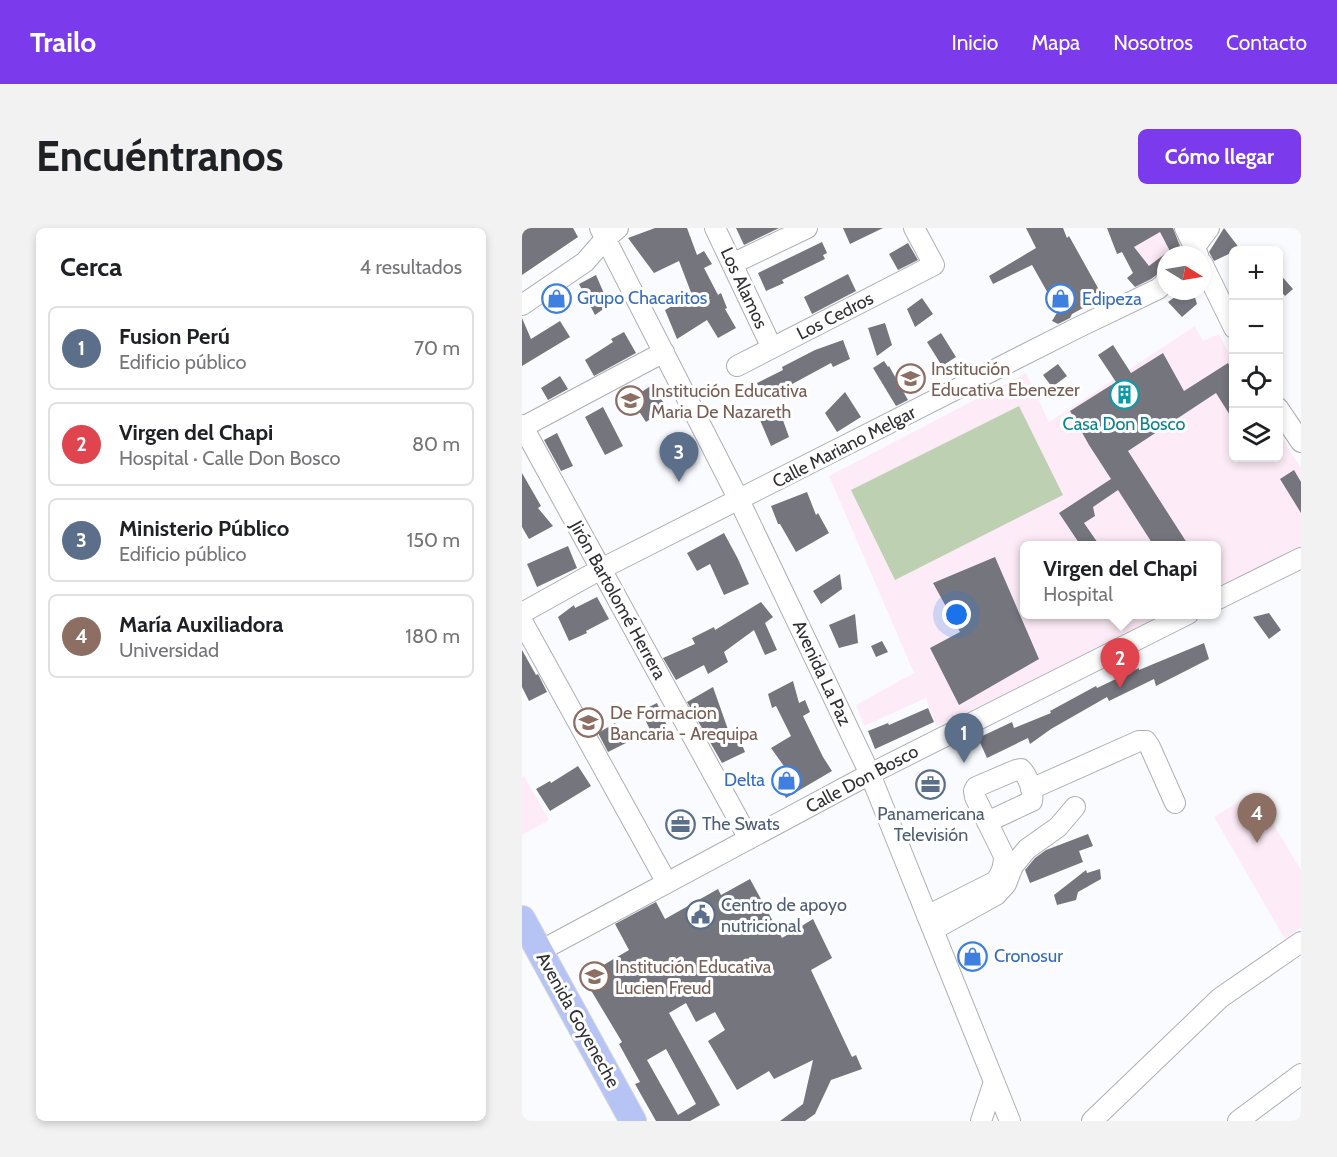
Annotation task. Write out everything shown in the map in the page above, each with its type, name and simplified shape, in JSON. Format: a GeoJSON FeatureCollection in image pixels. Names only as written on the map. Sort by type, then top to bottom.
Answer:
{"type":"FeatureCollection","features":[{"type":"Feature","properties":{"kind":"main road","name":"Avenida Goyeneche"},"geometry":{"type":"LineString","coordinates":[[522,919],[633,1121]]}},
{"type":"Feature","properties":{"kind":"street","name":"Los Alamos"},"geometry":{"type":"LineString","coordinates":[[715,228],[772,348]]}},
{"type":"Feature","properties":{"kind":"street"},"geometry":{"type":"LineString","coordinates":[[732,264],[807,228]]}},
{"type":"Feature","properties":{"kind":"street","name":"Los Cedros"},"geometry":{"type":"LineString","coordinates":[[737,366],[934,265],[914,228]]}},
{"type":"Feature","properties":{"kind":"street"},"geometry":{"type":"LineString","coordinates":[[1185,228],[1192,246]]}},
{"type":"Feature","properties":{"kind":"street"},"geometry":{"type":"LineString","coordinates":[[1200,246],[1209,228]]}},
{"type":"Feature","properties":{"kind":"street"},"geometry":{"type":"LineString","coordinates":[[522,305],[585,262],[608,232]]}},
{"type":"Feature","properties":{"kind":"street","name":"Avenida La Paz"},"geometry":{"type":"LineString","coordinates":[[608,232],[664,352],[740,500],[870,774],[1010,1121]]}},
{"type":"Feature","properties":{"kind":"street"},"geometry":{"type":"LineString","coordinates":[[1211,285],[1229,320]]}},
{"type":"Feature","properties":{"kind":"street","name":"Calle Mariano Melgar"},"geometry":{"type":"LineString","coordinates":[[522,613],[601,569],[1157,289]]}},
{"type":"Feature","properties":{"kind":"street"},"geometry":{"type":"LineString","coordinates":[[523,426],[664,352]]}},
{"type":"Feature","properties":{"kind":"street"},"geometry":{"type":"LineString","coordinates":[[1283,415],[1301,442]]}},
{"type":"Feature","properties":{"kind":"street","name":"Jirón Bartolomé Herrera"},"geometry":{"type":"LineString","coordinates":[[523,426],[749,839]]}},
{"type":"Feature","properties":{"kind":"street"},"geometry":{"type":"LineString","coordinates":[[1221,598],[1301,558]]}},
{"type":"Feature","properties":{"kind":"street","name":"Calle Don Bosco"},"geometry":{"type":"LineString","coordinates":[[540,951],[870,774],[1180,619]]}},
{"type":"Feature","properties":{"kind":"street"},"geometry":{"type":"LineString","coordinates":[[522,621],[667,883]]}},
{"type":"Feature","properties":{"kind":"street"},"geometry":{"type":"LineString","coordinates":[[1031,789],[1139,741],[1146,741],[1175,803]]}},
{"type":"Feature","properties":{"kind":"street"},"geometry":{"type":"LineString","coordinates":[[930,923],[996,880],[1001,873],[1004,856],[987,822],[975,797],[974,791],[976,787],[1021,770],[1025,773],[1031,789],[1032,801],[987,822]]}},
{"type":"Feature","properties":{"kind":"street"},"geometry":{"type":"LineString","coordinates":[[930,923],[996,895],[1006,884],[1013,866],[1028,849],[1042,837],[1058,828],[1075,807]]}},
{"type":"Feature","properties":{"kind":"street"},"geometry":{"type":"LineString","coordinates":[[1092,1121],[1220,998],[1301,942]]}},
{"type":"Feature","properties":{"kind":"street"},"geometry":{"type":"LineString","coordinates":[[1238,1121],[1301,1074]]}},
{"type":"Feature","properties":{"kind":"street"},"geometry":{"type":"LineString","coordinates":[[981,1121],[994,1082]]}},
{"type":"Feature","properties":{"kind":"shaded area"},"geometry":{"type":"Polygon","coordinates":[[[1137,228],[1174,228],[1183,246],[1157,246],[1157,277],[1136,287],[1127,278],[1133,273],[1122,252],[1117,254],[1111,240],[1137,228]]]}},
{"type":"Feature","properties":{"kind":"shaded area"},"geometry":{"type":"Polygon","coordinates":[[[1195,326],[1203,341],[1219,334],[1229,354],[1229,462],[1283,462],[1283,439],[1301,468],[1301,551],[1221,593],[1221,541],[1020,541],[1020,619],[1169,619],[936,726],[926,698],[864,726],[856,705],[914,673],[829,476],[1026,373],[1049,422],[1195,326]]]}},
{"type":"Feature","properties":{"kind":"shaded area"},"geometry":{"type":"Polygon","coordinates":[[[524,776],[549,820],[522,835],[522,777],[524,776]]]}},
{"type":"Feature","properties":{"kind":"shaded area"},"geometry":{"type":"Polygon","coordinates":[[[1254,792],[1301,870],[1301,927],[1285,939],[1214,817],[1254,792]]]}},
{"type":"Feature","properties":{"kind":"green space"},"geometry":{"type":"Polygon","coordinates":[[[1019,406],[1063,495],[895,580],[851,490],[1019,406]]]}},
{"type":"Feature","properties":{"kind":"building"},"geometry":{"type":"Polygon","coordinates":[[[522,228],[573,228],[578,237],[522,275],[522,228]]]}},
{"type":"Feature","properties":{"kind":"building"},"geometry":{"type":"Polygon","coordinates":[[[655,228],[687,228],[697,255],[704,251],[712,264],[704,268],[718,295],[721,293],[727,308],[725,309],[736,328],[718,338],[707,320],[677,339],[665,310],[692,295],[679,261],[654,273],[628,238],[655,228]]]}},
{"type":"Feature","properties":{"kind":"building"},"geometry":{"type":"Polygon","coordinates":[[[736,228],[779,228],[744,245],[736,228]]]}},
{"type":"Feature","properties":{"kind":"building"},"geometry":{"type":"Polygon","coordinates":[[[843,228],[883,228],[850,244],[843,228]]]}},
{"type":"Feature","properties":{"kind":"building"},"geometry":{"type":"Polygon","coordinates":[[[1026,228],[1063,228],[1103,297],[1058,324],[1052,321],[1058,311],[1032,265],[993,284],[989,276],[1036,248],[1026,228]]]}},
{"type":"Feature","properties":{"kind":"building"},"geometry":{"type":"Polygon","coordinates":[[[1107,228],[1173,228],[1180,246],[1167,246],[1160,232],[1134,247],[1149,266],[1157,260],[1157,274],[1135,287],[1127,278],[1133,273],[1122,252],[1117,254],[1107,228]]]}},
{"type":"Feature","properties":{"kind":"building"},"geometry":{"type":"Polygon","coordinates":[[[1224,228],[1238,246],[1229,246],[1229,254],[1214,261],[1211,249],[1224,228]]]}},
{"type":"Feature","properties":{"kind":"building"},"geometry":{"type":"Polygon","coordinates":[[[822,242],[827,253],[823,255],[825,259],[782,280],[784,283],[766,291],[758,273],[822,242]]]}},
{"type":"Feature","properties":{"kind":"building"},"geometry":{"type":"Polygon","coordinates":[[[908,243],[918,260],[898,270],[889,254],[908,243]]]}},
{"type":"Feature","properties":{"kind":"building"},"geometry":{"type":"Polygon","coordinates":[[[848,274],[856,291],[812,314],[804,297],[848,274]]]}},
{"type":"Feature","properties":{"kind":"building"},"geometry":{"type":"Polygon","coordinates":[[[596,275],[609,305],[595,315],[579,284],[596,275]]]}},
{"type":"Feature","properties":{"kind":"building"},"geometry":{"type":"Polygon","coordinates":[[[1283,278],[1293,289],[1285,296],[1283,294],[1283,278]]]}},
{"type":"Feature","properties":{"kind":"building"},"geometry":{"type":"Polygon","coordinates":[[[922,298],[933,314],[915,327],[907,309],[922,298]]]}},
{"type":"Feature","properties":{"kind":"building"},"geometry":{"type":"Polygon","coordinates":[[[1196,300],[1197,304],[1182,317],[1168,302],[1196,300]]]}},
{"type":"Feature","properties":{"kind":"building"},"geometry":{"type":"Polygon","coordinates":[[[522,318],[531,339],[560,321],[570,337],[522,366],[522,318]]]}},
{"type":"Feature","properties":{"kind":"building"},"geometry":{"type":"Polygon","coordinates":[[[885,323],[892,345],[877,356],[868,328],[885,323]]]}},
{"type":"Feature","properties":{"kind":"building"},"geometry":{"type":"Polygon","coordinates":[[[624,332],[636,353],[594,376],[585,360],[613,342],[611,339],[624,332]]]}},
{"type":"Feature","properties":{"kind":"building"},"geometry":{"type":"Polygon","coordinates":[[[941,333],[956,357],[942,366],[927,342],[941,333]]]}},
{"type":"Feature","properties":{"kind":"building"},"geometry":{"type":"Polygon","coordinates":[[[843,340],[850,359],[833,367],[831,363],[765,399],[757,383],[815,350],[843,340]]]}},
{"type":"Feature","properties":{"kind":"building"},"geometry":{"type":"Polygon","coordinates":[[[1113,345],[1131,373],[1163,353],[1184,391],[1228,363],[1229,365],[1229,414],[1216,393],[1128,451],[1186,541],[1151,541],[1118,490],[1093,507],[1095,516],[1084,523],[1097,541],[1078,541],[1059,513],[1111,479],[1070,411],[1116,382],[1098,355],[1113,345]]]}},
{"type":"Feature","properties":{"kind":"building"},"geometry":{"type":"Polygon","coordinates":[[[884,361],[908,400],[896,406],[873,368],[884,361]]]}},
{"type":"Feature","properties":{"kind":"building"},"geometry":{"type":"Polygon","coordinates":[[[1058,364],[1067,376],[1052,387],[1043,375],[1058,364]]]}},
{"type":"Feature","properties":{"kind":"building"},"geometry":{"type":"Polygon","coordinates":[[[560,376],[568,389],[548,400],[541,388],[560,376]]]}},
{"type":"Feature","properties":{"kind":"building"},"geometry":{"type":"Polygon","coordinates":[[[652,385],[667,408],[646,422],[631,399],[652,385]]]}},
{"type":"Feature","properties":{"kind":"building"},"geometry":{"type":"Polygon","coordinates":[[[845,392],[861,417],[837,432],[825,413],[845,392]]]}},
{"type":"Feature","properties":{"kind":"building"},"geometry":{"type":"Polygon","coordinates":[[[603,407],[623,446],[605,455],[585,417],[603,407]]]}},
{"type":"Feature","properties":{"kind":"building"},"geometry":{"type":"Polygon","coordinates":[[[780,412],[789,437],[771,446],[760,420],[780,412]]]}},
{"type":"Feature","properties":{"kind":"building"},"geometry":{"type":"Polygon","coordinates":[[[557,433],[573,466],[561,471],[544,440],[557,433]]]}},
{"type":"Feature","properties":{"kind":"building"},"geometry":{"type":"Polygon","coordinates":[[[1294,470],[1301,482],[1301,513],[1280,479],[1294,470]]]}},
{"type":"Feature","properties":{"kind":"building"},"geometry":{"type":"Polygon","coordinates":[[[522,473],[541,506],[538,508],[553,526],[529,539],[522,527],[522,473]]]}},
{"type":"Feature","properties":{"kind":"building"},"geometry":{"type":"Polygon","coordinates":[[[807,492],[816,515],[818,513],[829,533],[796,552],[778,524],[771,506],[807,492]]]}},
{"type":"Feature","properties":{"kind":"building"},"geometry":{"type":"Polygon","coordinates":[[[724,533],[749,584],[724,595],[710,564],[697,571],[687,553],[724,533]]]}},
{"type":"Feature","properties":{"kind":"building"},"geometry":{"type":"Polygon","coordinates":[[[568,546],[577,568],[537,587],[527,564],[568,546]]]}},
{"type":"Feature","properties":{"kind":"building"},"geometry":{"type":"Polygon","coordinates":[[[995,557],[1039,659],[959,705],[930,648],[960,632],[933,583],[995,557]]]}},
{"type":"Feature","properties":{"kind":"building"},"geometry":{"type":"Polygon","coordinates":[[[840,574],[842,589],[821,604],[813,591],[840,574]]]}},
{"type":"Feature","properties":{"kind":"building"},"geometry":{"type":"Polygon","coordinates":[[[597,597],[609,619],[569,641],[558,617],[574,605],[575,608],[597,597]]]}},
{"type":"Feature","properties":{"kind":"building"},"geometry":{"type":"Polygon","coordinates":[[[761,602],[773,617],[765,623],[777,650],[765,655],[754,630],[724,652],[728,662],[708,674],[704,665],[676,680],[663,658],[695,644],[692,638],[714,627],[715,630],[761,602]]]}},
{"type":"Feature","properties":{"kind":"building"},"geometry":{"type":"Polygon","coordinates":[[[1269,613],[1281,630],[1269,639],[1253,617],[1269,613]]]}},
{"type":"Feature","properties":{"kind":"building"},"geometry":{"type":"Polygon","coordinates":[[[855,614],[858,643],[839,648],[829,625],[855,614]]]}},
{"type":"Feature","properties":{"kind":"building"},"geometry":{"type":"Polygon","coordinates":[[[882,641],[888,652],[876,657],[871,646],[882,641]]]}},
{"type":"Feature","properties":{"kind":"building"},"geometry":{"type":"Polygon","coordinates":[[[1204,643],[1209,659],[1156,686],[1154,679],[1109,701],[1107,697],[1051,729],[1030,744],[1028,738],[987,758],[978,738],[1012,722],[1014,728],[1051,713],[1050,711],[1096,686],[1097,688],[1139,668],[1139,670],[1204,643]]]}},
{"type":"Feature","properties":{"kind":"building"},"geometry":{"type":"Polygon","coordinates":[[[522,650],[547,692],[529,701],[522,687],[522,650]]]}},
{"type":"Feature","properties":{"kind":"building"},"geometry":{"type":"Polygon","coordinates":[[[793,681],[799,703],[805,700],[810,712],[803,716],[832,771],[786,798],[778,783],[791,776],[771,748],[791,736],[776,706],[772,708],[768,694],[793,681]]]}},
{"type":"Feature","properties":{"kind":"building"},"geometry":{"type":"Polygon","coordinates":[[[713,687],[731,738],[738,735],[745,752],[722,763],[687,702],[713,687]]]}},
{"type":"Feature","properties":{"kind":"building"},"geometry":{"type":"Polygon","coordinates":[[[657,703],[667,726],[652,734],[641,711],[657,703]]]}},
{"type":"Feature","properties":{"kind":"building"},"geometry":{"type":"Polygon","coordinates":[[[928,708],[934,722],[875,749],[868,731],[888,723],[889,725],[928,708]]]}},
{"type":"Feature","properties":{"kind":"building"},"geometry":{"type":"Polygon","coordinates":[[[615,723],[626,743],[608,752],[598,733],[615,723]]]}},
{"type":"Feature","properties":{"kind":"building"},"geometry":{"type":"Polygon","coordinates":[[[578,766],[591,786],[550,811],[536,789],[550,781],[551,783],[578,766]]]}},
{"type":"Feature","properties":{"kind":"building"},"geometry":{"type":"Polygon","coordinates":[[[1088,834],[1093,846],[1079,851],[1083,862],[1030,883],[1025,870],[1035,858],[1046,850],[1088,834]]]}},
{"type":"Feature","properties":{"kind":"building"},"geometry":{"type":"Polygon","coordinates":[[[1100,869],[1101,879],[1078,892],[1076,900],[1057,905],[1054,895],[1086,870],[1087,873],[1100,869]]]}},
{"type":"Feature","properties":{"kind":"building"},"geometry":{"type":"Polygon","coordinates":[[[750,879],[782,938],[813,919],[832,958],[811,970],[852,1057],[856,1055],[862,1069],[831,1080],[815,1114],[805,1121],[780,1121],[803,1104],[813,1060],[774,1079],[769,1071],[737,1090],[708,1041],[725,1030],[715,1012],[696,1022],[686,1003],[669,1013],[720,1105],[690,1121],[656,1121],[635,1084],[640,1082],[619,1044],[622,1042],[583,977],[629,950],[615,924],[656,902],[665,919],[718,889],[721,895],[750,879]],[[666,1049],[647,1060],[678,1115],[696,1104],[666,1049]]]}},
{"type":"Feature","properties":{"kind":"place","name":"Grupo Chacaritos"},"geometry":{"type":"Point","coordinates":[556,298]}},
{"type":"Feature","properties":{"kind":"place","name":"Edipeza"},"geometry":{"type":"Point","coordinates":[1061,299]}},
{"type":"Feature","properties":{"kind":"place","name":"Institución Educativa Ebenezer"},"geometry":{"type":"Point","coordinates":[910,379]}},
{"type":"Feature","properties":{"kind":"place","name":"Casa Don Bosco"},"geometry":{"type":"Point","coordinates":[1124,395]}},
{"type":"Feature","properties":{"kind":"place","name":"Institución Educativa Maria De Nazareth"},"geometry":{"type":"Point","coordinates":[630,401]}},
{"type":"Feature","properties":{"kind":"place","name":"Ministerio Público"},"geometry":{"type":"Point","coordinates":[679,482]}},
{"type":"Feature","properties":{"kind":"place","name":"Virgen del Chapi"},"geometry":{"type":"Point","coordinates":[1120,688]}},
{"type":"Feature","properties":{"kind":"place","name":"De Formacion Bancaria - Arequipa"},"geometry":{"type":"Point","coordinates":[589,723]}},
{"type":"Feature","properties":{"kind":"place","name":"Fusion Perú"},"geometry":{"type":"Point","coordinates":[964,763]}},
{"type":"Feature","properties":{"kind":"place","name":"Delta"},"geometry":{"type":"Point","coordinates":[786,780]}},
{"type":"Feature","properties":{"kind":"place","name":"Panamericana Televisión"},"geometry":{"type":"Point","coordinates":[931,785]}},
{"type":"Feature","properties":{"kind":"place","name":"The Swats"},"geometry":{"type":"Point","coordinates":[681,824]}},
{"type":"Feature","properties":{"kind":"place","name":"María Auxiliadora"},"geometry":{"type":"Point","coordinates":[1257,843]}},
{"type":"Feature","properties":{"kind":"place","name":"Centro de apoyo nutricional"},"geometry":{"type":"Point","coordinates":[700,915]}},
{"type":"Feature","properties":{"kind":"place","name":"Cronosur"},"geometry":{"type":"Point","coordinates":[973,956]}},
{"type":"Feature","properties":{"kind":"place","name":"Institución Educativa Lucien Freud"},"geometry":{"type":"Point","coordinates":[594,977]}}]}
